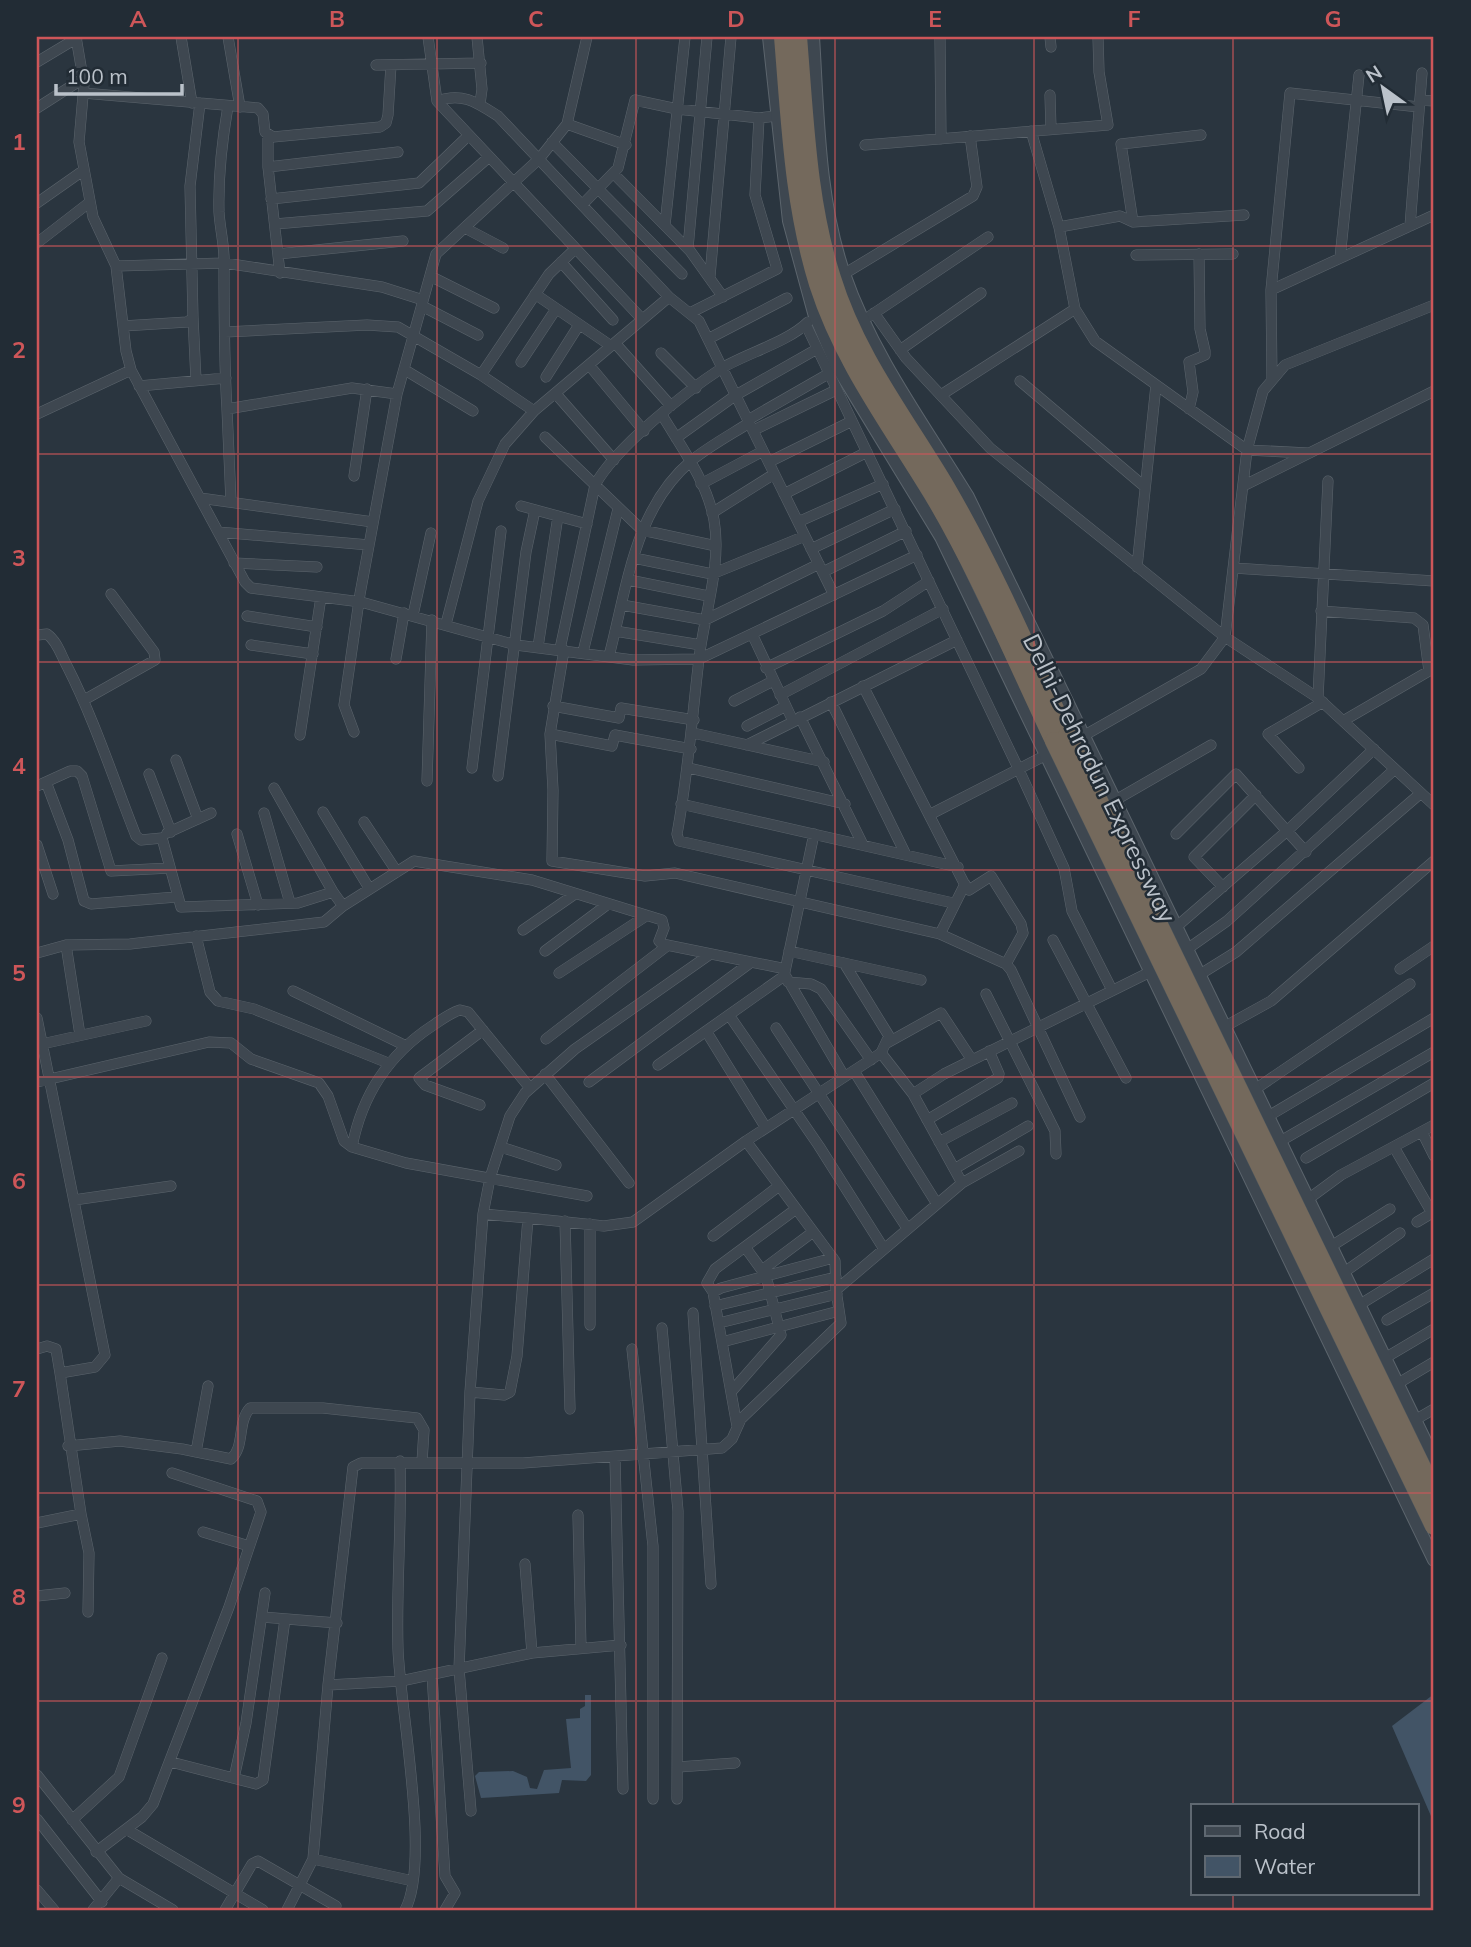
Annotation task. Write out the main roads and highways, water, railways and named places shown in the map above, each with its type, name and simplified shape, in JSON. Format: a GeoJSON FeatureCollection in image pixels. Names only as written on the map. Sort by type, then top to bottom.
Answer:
{"type":"FeatureCollection","features":[{"type":"Feature","properties":{"kind":"highway","name":"Delhi-Dehradun Expressway"},"geometry":{"type":"LineString","coordinates":[[783,37],[799,208],[818,285],[835,330],[869,395],[932,494],[960,546],[1434,1526]]}},
{"type":"Feature","properties":{"kind":"highway","name":"Delhi-Dehradun Expressway"},"geometry":{"type":"LineString","coordinates":[[798,37],[814,205],[825,256],[849,324],[881,387],[945,486],[974,539],[1434,1492]]}},
{"type":"Feature","properties":{"kind":"water"},"geometry":{"type":"Polygon","coordinates":[[[1434,1694],[1434,1823],[1392,1726],[1434,1694]]]}},
{"type":"Feature","properties":{"kind":"water"},"geometry":{"type":"Polygon","coordinates":[[[585,1695],[591,1695],[591,1775],[586,1781],[562,1780],[559,1793],[481,1798],[475,1776],[479,1772],[513,1771],[527,1777],[530,1788],[537,1789],[544,1770],[571,1768],[566,1719],[580,1718],[580,1709],[585,1706],[585,1695]]]}}]}
